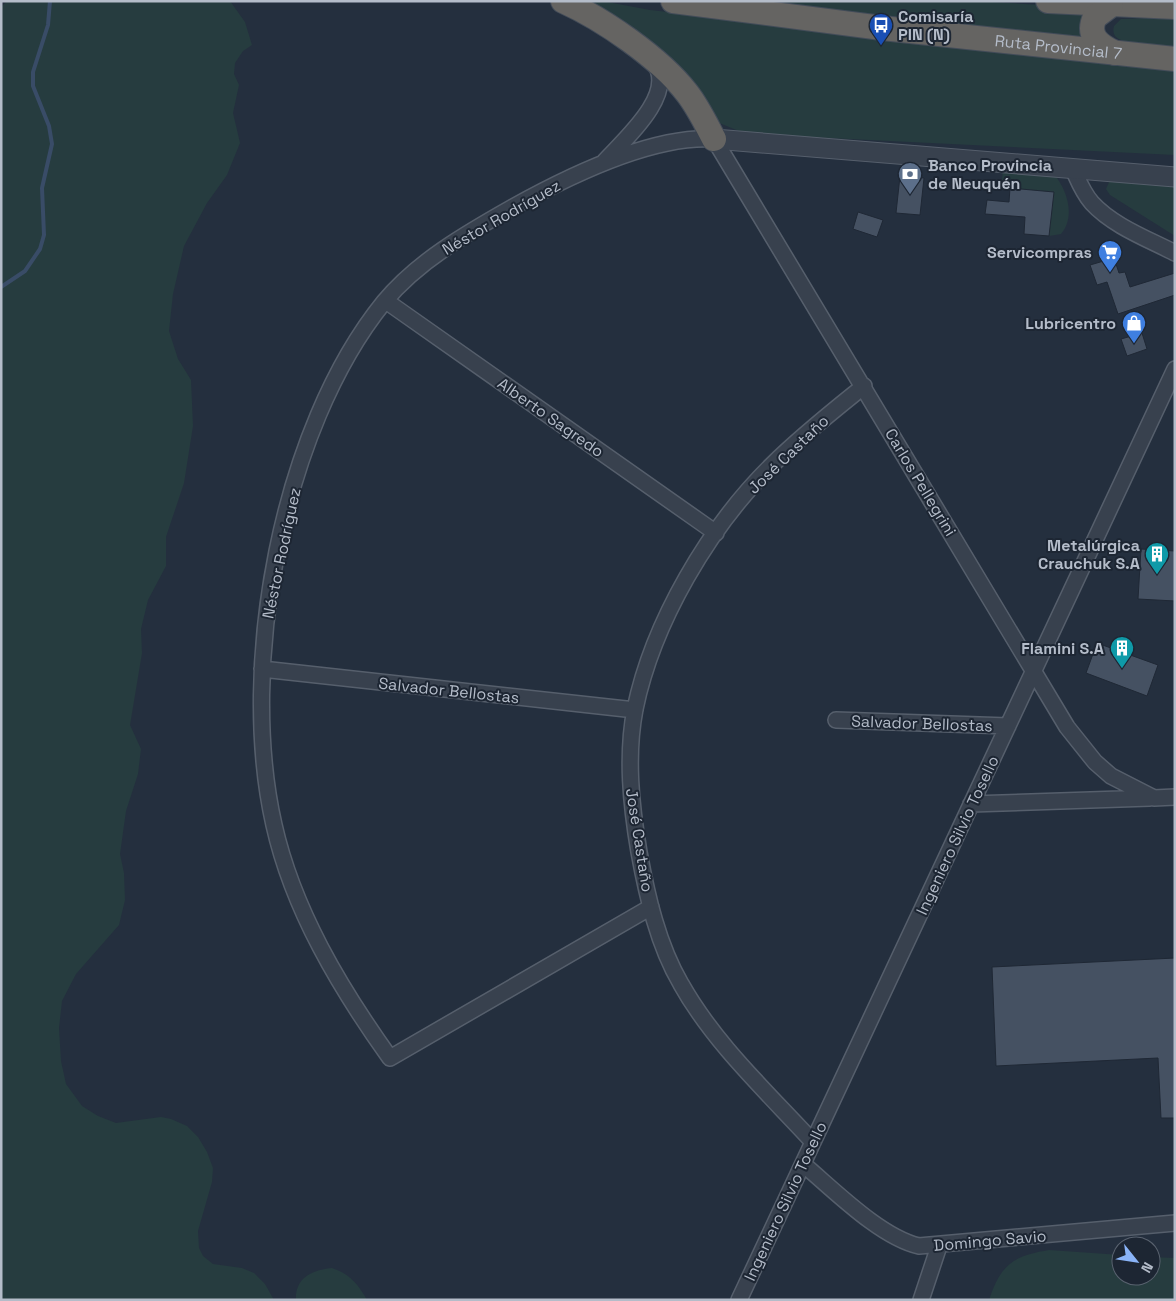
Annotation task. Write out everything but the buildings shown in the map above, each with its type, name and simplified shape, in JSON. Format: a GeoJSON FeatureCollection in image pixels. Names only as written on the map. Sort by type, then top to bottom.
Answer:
{"type":"FeatureCollection","features":[{"type":"Feature","properties":{"kind":"highway"},"geometry":{"type":"LineString","coordinates":[[563,1],[600,22],[652,58],[672,75],[688,94],[714,139]]}},
{"type":"Feature","properties":{"kind":"highway","name":"Ruta Provincial 7"},"geometry":{"type":"LineString","coordinates":[[673,1],[882,28],[1175,59]]}},
{"type":"Feature","properties":{"kind":"highway"},"geometry":{"type":"LineString","coordinates":[[1048,1],[1175,7]]}},
{"type":"Feature","properties":{"kind":"highway"},"geometry":{"type":"LineString","coordinates":[[1111,5],[1095,17],[1092,34],[1097,43],[1115,54]]}},
{"type":"Feature","properties":{"kind":"street","name":"Néstor Rodríguez"},"geometry":{"type":"LineString","coordinates":[[604,162],[644,117],[658,95],[661,78],[652,58]]}},
{"type":"Feature","properties":{"kind":"street","name":"Néstor Rodríguez"},"geometry":{"type":"LineString","coordinates":[[651,907],[390,1058],[360,1016],[331,966],[289,874],[274,827],[264,774],[262,669],[274,573],[285,520],[300,464],[319,414],[338,374],[358,338],[386,301],[417,270],[472,231],[526,200],[604,162],[698,138],[714,139]]}},
{"type":"Feature","properties":{"kind":"street"},"geometry":{"type":"LineString","coordinates":[[714,139],[1175,177]]}},
{"type":"Feature","properties":{"kind":"street","name":"Carlos Pellegrini"},"geometry":{"type":"LineString","coordinates":[[714,139],[1067,727],[1095,762],[1130,787],[1154,798]]}},
{"type":"Feature","properties":{"kind":"street"},"geometry":{"type":"LineString","coordinates":[[1072,169],[1084,191],[1098,209],[1110,218],[1175,253]]}},
{"type":"Feature","properties":{"kind":"street","name":"Alberto Sagredo"},"geometry":{"type":"LineString","coordinates":[[386,301],[716,534]]}},
{"type":"Feature","properties":{"kind":"street","name":"Ingeniero Silvio Tosello"},"geometry":{"type":"LineString","coordinates":[[739,1300],[1175,369]]}},
{"type":"Feature","properties":{"kind":"street","name":"José Castaño"},"geometry":{"type":"LineString","coordinates":[[813,1142],[701,1016],[680,983],[664,947],[651,907],[635,829],[630,783],[635,710],[642,681],[671,609],[716,534],[771,466],[864,386]]}},
{"type":"Feature","properties":{"kind":"street","name":"Salvador Bellostas"},"geometry":{"type":"LineString","coordinates":[[262,669],[635,710]]}},
{"type":"Feature","properties":{"kind":"street","name":"Salvador Bellostas"},"geometry":{"type":"LineString","coordinates":[[836,720],[1008,726]]}},
{"type":"Feature","properties":{"kind":"street","name":"Carlos Pellegrini"},"geometry":{"type":"LineString","coordinates":[[971,804],[1175,797]]}},
{"type":"Feature","properties":{"kind":"street","name":"Domingo Savio"},"geometry":{"type":"LineString","coordinates":[[803,1164],[895,1237],[919,1246],[938,1246],[1175,1223]]}},
{"type":"Feature","properties":{"kind":"street"},"geometry":{"type":"LineString","coordinates":[[922,1300],[938,1246]]}},
{"type":"Feature","properties":{"kind":"green space"},"geometry":{"type":"Polygon","coordinates":[[[7,1],[230,1],[245,22],[252,45],[243,51],[235,63],[234,74],[239,85],[233,113],[240,143],[227,175],[207,203],[184,246],[173,294],[169,331],[178,359],[191,380],[193,426],[184,483],[166,537],[166,566],[148,600],[141,629],[142,653],[130,725],[141,749],[138,774],[126,811],[120,854],[124,873],[125,900],[119,925],[76,974],[62,1001],[59,1028],[61,1061],[66,1084],[82,1106],[98,1116],[116,1123],[161,1117],[171,1119],[187,1126],[198,1137],[207,1152],[213,1168],[212,1182],[198,1231],[199,1248],[203,1256],[213,1264],[242,1268],[254,1273],[265,1284],[274,1300],[1,1300],[1,7],[7,1]]]}},
{"type":"Feature","properties":{"kind":"green space"},"geometry":{"type":"Polygon","coordinates":[[[581,1],[602,1],[650,10],[1175,70],[1175,155],[746,134],[717,122],[581,1]]]}},
{"type":"Feature","properties":{"kind":"green space"},"geometry":{"type":"Polygon","coordinates":[[[737,1],[977,1],[1089,8],[1085,38],[737,1]]]}},
{"type":"Feature","properties":{"kind":"green space"},"geometry":{"type":"Polygon","coordinates":[[[1175,17],[1175,47],[1127,42],[1116,37],[1113,30],[1114,26],[1121,19],[1175,17]]]}},
{"type":"Feature","properties":{"kind":"green space"},"geometry":{"type":"Polygon","coordinates":[[[1003,168],[1054,174],[1066,195],[1069,211],[1066,227],[1061,234],[1049,236],[1053,192],[1010,188],[1010,181],[1002,180],[1003,168]]]}},
{"type":"Feature","properties":{"kind":"green space"},"geometry":{"type":"Polygon","coordinates":[[[1110,180],[1175,184],[1175,236],[1110,195],[1106,189],[1110,180]]]}},
{"type":"Feature","properties":{"kind":"green space"},"geometry":{"type":"Polygon","coordinates":[[[1049,1250],[1111,1254],[1111,1286],[1161,1286],[1161,1257],[1175,1258],[1175,1300],[989,1300],[998,1278],[1010,1264],[1026,1255],[1049,1250]]]}},
{"type":"Feature","properties":{"kind":"green space"},"geometry":{"type":"Polygon","coordinates":[[[332,1268],[344,1273],[353,1280],[367,1300],[296,1300],[296,1292],[306,1276],[332,1268]]]}},
{"type":"Feature","properties":{"kind":"waterway"},"geometry":{"type":"LineString","coordinates":[[1,287],[25,271],[40,249],[44,235],[42,188],[52,144],[49,126],[33,86],[33,72],[48,25],[50,1]]}},
{"type":"Feature","properties":{"kind":"place","name":"Comisaría PIN (N)"},"geometry":{"type":"Point","coordinates":[881,46]}},
{"type":"Feature","properties":{"kind":"place","name":"Banco Provincia de Neuquén"},"geometry":{"type":"Point","coordinates":[910,195]}},
{"type":"Feature","properties":{"kind":"place","name":"Servicompras"},"geometry":{"type":"Point","coordinates":[1110,273]}},
{"type":"Feature","properties":{"kind":"place","name":"Lubricentro"},"geometry":{"type":"Point","coordinates":[1134,344]}},
{"type":"Feature","properties":{"kind":"place","name":"Metalúrgica Crauchuk S.A"},"geometry":{"type":"Point","coordinates":[1157,575]}},
{"type":"Feature","properties":{"kind":"place","name":"Flamini S.A"},"geometry":{"type":"Point","coordinates":[1122,669]}}]}
